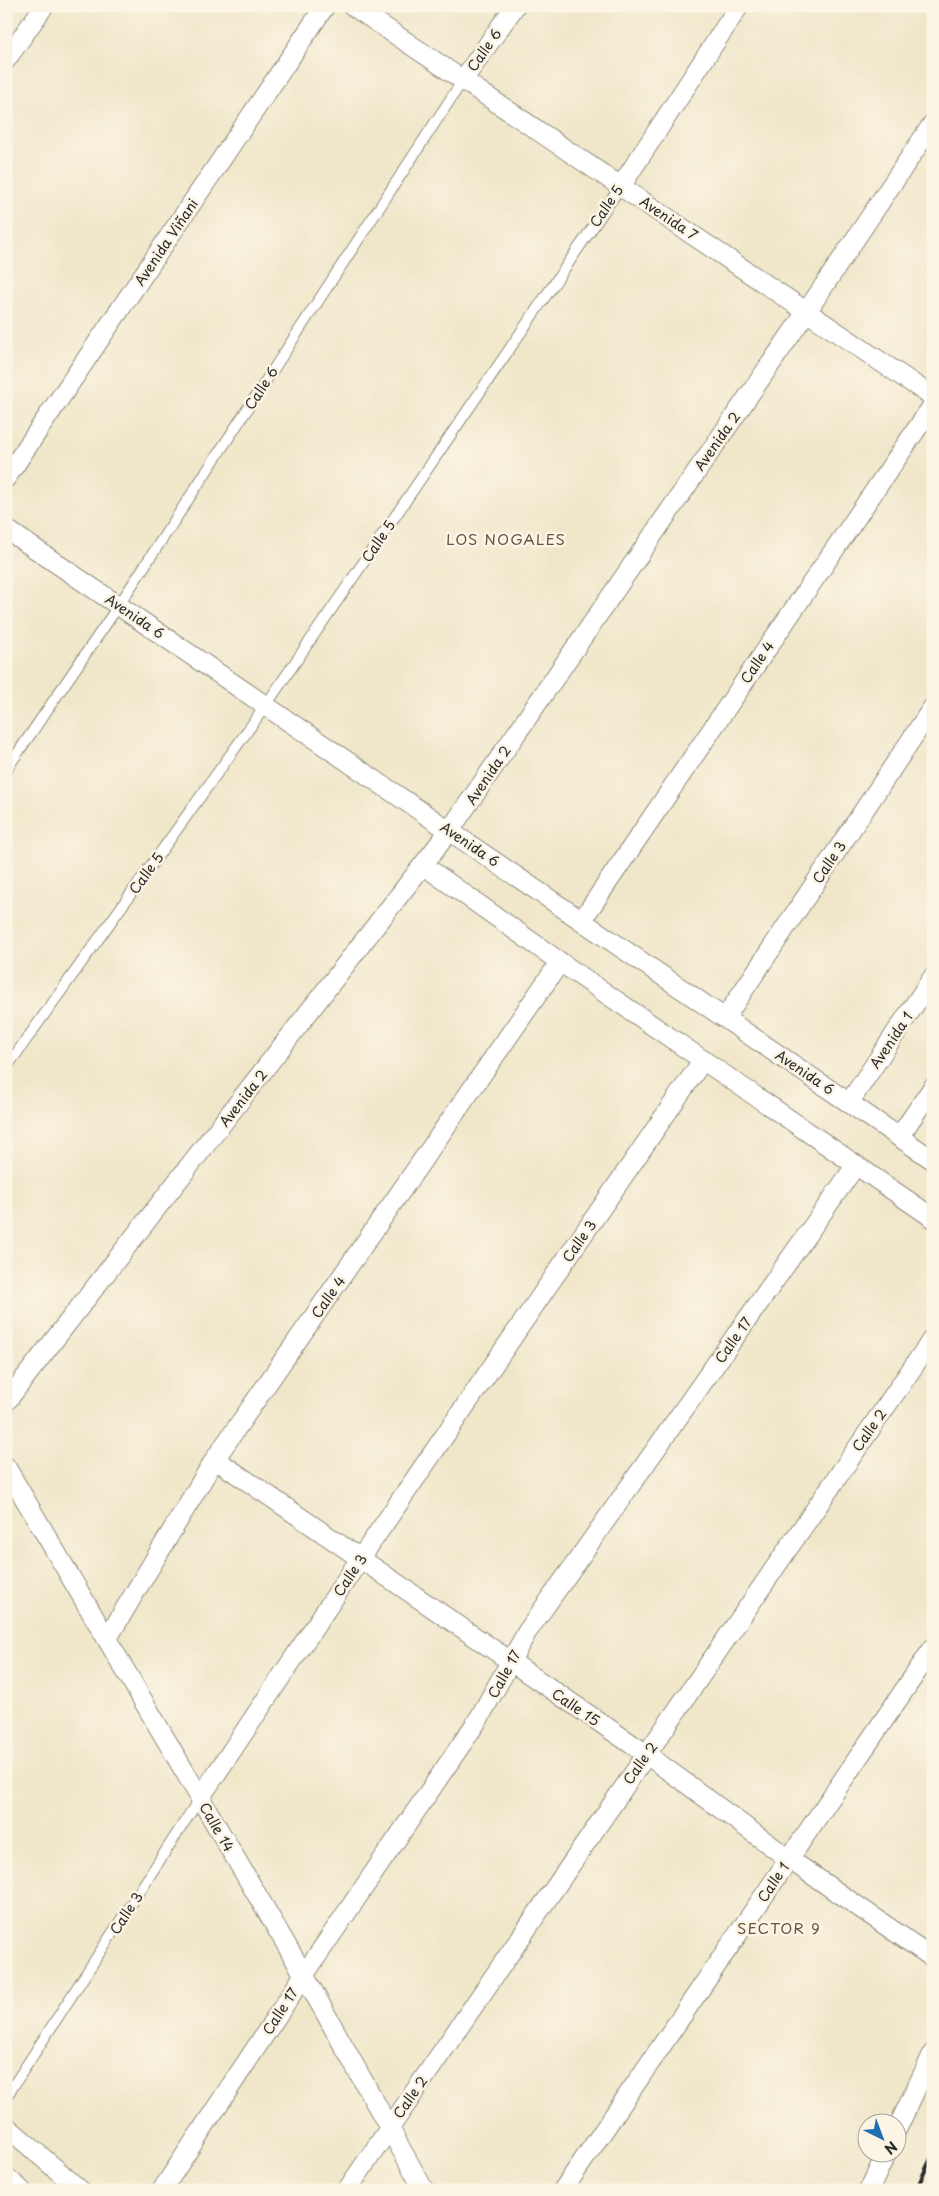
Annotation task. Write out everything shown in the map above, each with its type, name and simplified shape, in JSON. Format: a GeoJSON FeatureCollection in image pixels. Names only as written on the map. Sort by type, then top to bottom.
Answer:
{"type":"FeatureCollection","features":[{"type":"Feature","properties":{"kind":"street"},"geometry":{"type":"LineString","coordinates":[[6,60],[44,6]]}},
{"type":"Feature","properties":{"kind":"street","name":"Avenida Viñani"},"geometry":{"type":"LineString","coordinates":[[6,478],[325,6]]}},
{"type":"Feature","properties":{"kind":"street","name":"Avenida 7"},"geometry":{"type":"LineString","coordinates":[[353,6],[933,397]]}},
{"type":"Feature","properties":{"kind":"street","name":"Calle 6"},"geometry":{"type":"LineString","coordinates":[[463,80],[515,6]]}},
{"type":"Feature","properties":{"kind":"street","name":"Calle 5"},"geometry":{"type":"LineString","coordinates":[[621,186],[739,6]]}},
{"type":"Feature","properties":{"kind":"street","name":"Avenida 2"},"geometry":{"type":"LineString","coordinates":[[6,1402],[450,830],[807,311],[933,123]]}},
{"type":"Feature","properties":{"kind":"street","name":"Calle 4"},"geometry":{"type":"LineString","coordinates":[[582,920],[933,405]]}},
{"type":"Feature","properties":{"kind":"street","name":"Avenida 6"},"geometry":{"type":"LineString","coordinates":[[6,529],[933,1160]]}},
{"type":"Feature","properties":{"kind":"street","name":"Calle 3"},"geometry":{"type":"LineString","coordinates":[[725,1018],[933,707]]}},
{"type":"Feature","properties":{"kind":"street"},"geometry":{"type":"LineString","coordinates":[[423,865],[560,962],[933,1218]]}},
{"type":"Feature","properties":{"kind":"street","name":"Calle 4"},"geometry":{"type":"LineString","coordinates":[[107,1639],[215,1459],[560,962]]}},
{"type":"Feature","properties":{"kind":"street","name":"Avenida 1"},"geometry":{"type":"LineString","coordinates":[[849,1103],[933,976]]}},
{"type":"Feature","properties":{"kind":"street","name":"Calle 3"},"geometry":{"type":"LineString","coordinates":[[200,1798],[360,1559],[703,1060]]}},
{"type":"Feature","properties":{"kind":"street"},"geometry":{"type":"LineString","coordinates":[[899,1137],[933,1087]]}},
{"type":"Feature","properties":{"kind":"street","name":"Calle 17"},"geometry":{"type":"LineString","coordinates":[[162,2190],[304,1975],[478,1720],[527,1632],[856,1165]]}},
{"type":"Feature","properties":{"kind":"street","name":"Calle 2"},"geometry":{"type":"LineString","coordinates":[[347,2190],[933,1338]]}},
{"type":"Feature","properties":{"kind":"street","name":"Calle 15"},"geometry":{"type":"LineString","coordinates":[[215,1459],[646,1754],[789,1859],[933,1958]]}},
{"type":"Feature","properties":{"kind":"street","name":"Calle 14"},"geometry":{"type":"LineString","coordinates":[[6,1467],[304,1975],[424,2190]]}},
{"type":"Feature","properties":{"kind":"street","name":"Calle 1"},"geometry":{"type":"LineString","coordinates":[[563,2190],[933,1648]]}},
{"type":"Feature","properties":{"kind":"street"},"geometry":{"type":"LineString","coordinates":[[904,2114],[933,2053]]}},
{"type":"Feature","properties":{"kind":"street"},"geometry":{"type":"LineString","coordinates":[[6,2126],[80,2190]]}},
{"type":"Feature","properties":{"kind":"street"},"geometry":{"type":"LineString","coordinates":[[869,2190],[881,2164]]}},
{"type":"Feature","properties":{"kind":"street"},"geometry":{"type":"LineString","coordinates":[[6,2177],[21,2190]]}},
{"type":"Feature","properties":{"kind":"lane","name":"Calle 6"},"geometry":{"type":"LineString","coordinates":[[6,770],[119,605],[463,80]]}},
{"type":"Feature","properties":{"kind":"lane","name":"Calle 5"},"geometry":{"type":"LineString","coordinates":[[6,1068],[266,705],[621,186]]}},
{"type":"Feature","properties":{"kind":"lane","name":"Calle 3"},"geometry":{"type":"LineString","coordinates":[[6,2097],[200,1798]]}},
{"type":"Feature","properties":{"kind":"railway"},"geometry":{"type":"LineString","coordinates":[[916,2190],[933,2154]]}},
{"type":"Feature","properties":{"kind":"district","name":"LOS NOGALES"},"geometry":{"type":"Point","coordinates":[506,538]}},
{"type":"Feature","properties":{"kind":"district","name":"SECTOR 9"},"geometry":{"type":"Point","coordinates":[779,1927]}}]}
